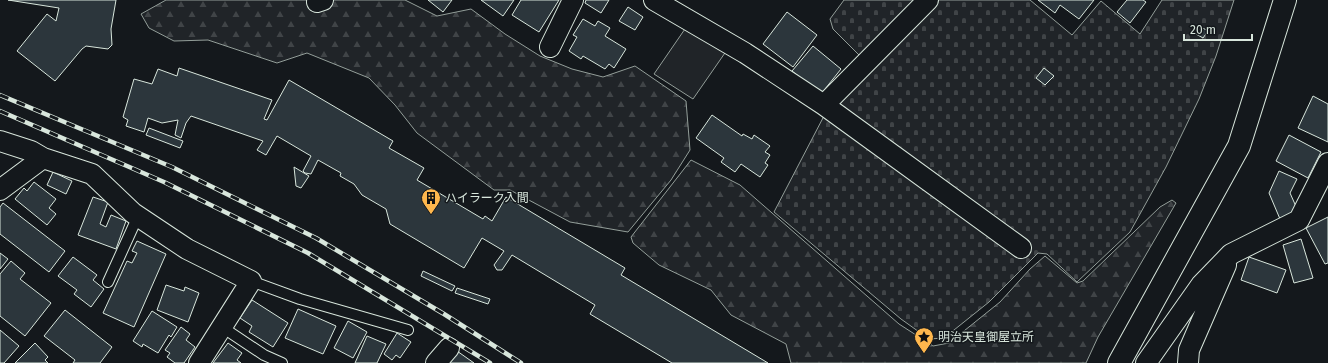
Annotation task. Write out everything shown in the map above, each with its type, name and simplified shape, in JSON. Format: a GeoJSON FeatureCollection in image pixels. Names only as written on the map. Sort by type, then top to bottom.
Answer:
{"type":"FeatureCollection","features":[{"type":"Feature","properties":{"kind":"street"},"geometry":{"type":"LineString","coordinates":[[550,47],[573,0]]}},
{"type":"Feature","properties":{"kind":"street"},"geometry":{"type":"LineString","coordinates":[[654,0],[745,53],[824,105],[1021,248]]}},
{"type":"Feature","properties":{"kind":"street"},"geometry":{"type":"LineString","coordinates":[[824,105],[928,0]]}},
{"type":"Feature","properties":{"kind":"street"},"geometry":{"type":"LineString","coordinates":[[1119,363],[1239,146],[1285,0]]}},
{"type":"Feature","properties":{"kind":"street"},"geometry":{"type":"LineString","coordinates":[[0,141],[31,151],[43,158],[92,174],[138,216],[187,249],[251,281],[199,363]]}},
{"type":"Feature","properties":{"kind":"street"},"geometry":{"type":"LineString","coordinates":[[0,190],[43,158]]}},
{"type":"Feature","properties":{"kind":"street"},"geometry":{"type":"LineString","coordinates":[[1146,363],[1201,285],[1231,254],[1300,220],[1328,163]]}},
{"type":"Feature","properties":{"kind":"street"},"geometry":{"type":"LineString","coordinates":[[1188,363],[1189,350],[1231,254]]}},
{"type":"Feature","properties":{"kind":"street"},"geometry":{"type":"LineString","coordinates":[[436,363],[449,348]]}},
{"type":"Feature","properties":{"kind":"lane"},"geometry":{"type":"LineString","coordinates":[[108,282],[138,216]]}},
{"type":"Feature","properties":{"kind":"lane"},"geometry":{"type":"LineString","coordinates":[[251,281],[300,299],[408,330]]}},
{"type":"Feature","properties":{"kind":"lane"},"geometry":{"type":"LineString","coordinates":[[222,327],[264,356],[282,363]]}},
{"type":"Feature","properties":{"kind":"green space"},"geometry":{"type":"Polygon","coordinates":[[[166,0],[405,0],[437,16],[471,9],[505,34],[540,56],[572,69],[603,77],[635,66],[686,101],[690,150],[671,180],[628,232],[570,222],[510,190],[494,190],[417,133],[395,105],[369,78],[307,53],[277,63],[208,40],[174,41],[149,28],[141,14],[166,0]]]}},
{"type":"Feature","properties":{"kind":"green space"},"geometry":{"type":"Polygon","coordinates":[[[844,0],[1030,0],[1072,35],[1101,1],[1140,34],[1162,0],[1234,0],[1216,56],[1199,99],[1166,167],[1130,232],[1077,282],[1047,254],[1038,253],[989,302],[944,338],[929,339],[901,319],[774,212],[825,114],[862,58],[833,29],[830,19],[844,0]]]}},
{"type":"Feature","properties":{"kind":"green space"},"geometry":{"type":"Polygon","coordinates":[[[687,26],[727,50],[693,99],[654,74],[687,26]]]}},
{"type":"Feature","properties":{"kind":"green space"},"geometry":{"type":"Polygon","coordinates":[[[691,160],[740,185],[899,324],[933,346],[949,343],[1000,302],[1030,269],[1045,256],[1077,283],[1083,281],[1160,207],[1172,200],[1176,203],[1098,337],[1086,363],[791,363],[786,344],[731,315],[711,290],[659,265],[633,243],[631,237],[691,160]]]}},
{"type":"Feature","properties":{"kind":"building"},"geometry":{"type":"Polygon","coordinates":[[[8,0],[116,0],[111,29],[112,45],[108,49],[86,46],[55,81],[17,51],[47,14],[56,21],[59,8],[8,0]]]}},
{"type":"Feature","properties":{"kind":"building"},"geometry":{"type":"Polygon","coordinates":[[[428,0],[452,0],[443,12],[428,0]]]}},
{"type":"Feature","properties":{"kind":"building"},"geometry":{"type":"Polygon","coordinates":[[[481,0],[514,0],[503,16],[481,0]]]}},
{"type":"Feature","properties":{"kind":"building"},"geometry":{"type":"Polygon","coordinates":[[[521,0],[559,0],[539,32],[512,15],[521,0]]]}},
{"type":"Feature","properties":{"kind":"building"},"geometry":{"type":"Polygon","coordinates":[[[586,0],[609,0],[601,13],[585,3],[586,0]]]}},
{"type":"Feature","properties":{"kind":"building"},"geometry":{"type":"Polygon","coordinates":[[[1038,0],[1094,0],[1079,19],[1060,5],[1055,13],[1038,0]]]}},
{"type":"Feature","properties":{"kind":"building"},"geometry":{"type":"Polygon","coordinates":[[[1127,0],[1143,0],[1146,2],[1130,23],[1117,12],[1127,0]]]}},
{"type":"Feature","properties":{"kind":"building"},"geometry":{"type":"Polygon","coordinates":[[[628,7],[643,17],[635,30],[619,21],[628,7]]]}},
{"type":"Feature","properties":{"kind":"building"},"geometry":{"type":"Polygon","coordinates":[[[787,12],[817,35],[793,67],[763,44],[787,12]]]}},
{"type":"Feature","properties":{"kind":"building"},"geometry":{"type":"Polygon","coordinates":[[[583,19],[595,26],[598,21],[610,28],[605,36],[626,49],[614,68],[609,64],[605,69],[583,56],[581,59],[569,51],[577,37],[573,35],[583,19]]]}},
{"type":"Feature","properties":{"kind":"building"},"geometry":{"type":"Polygon","coordinates":[[[1201,27],[1208,31],[1203,38],[1196,34],[1201,27]]]}},
{"type":"Feature","properties":{"kind":"building"},"geometry":{"type":"Polygon","coordinates":[[[813,46],[841,69],[821,94],[792,71],[813,46]]]}},
{"type":"Feature","properties":{"kind":"building","name":"ハイラーク入間"},"geometry":{"type":"Polygon","coordinates":[[[179,68],[272,100],[264,119],[267,120],[289,80],[393,141],[389,148],[424,168],[417,180],[483,219],[485,216],[492,221],[506,197],[625,268],[621,275],[768,363],[672,363],[590,314],[595,305],[512,255],[502,270],[497,270],[494,265],[504,251],[482,238],[464,268],[390,224],[386,209],[362,195],[354,184],[340,176],[341,173],[318,160],[311,174],[305,173],[303,171],[311,156],[277,136],[266,155],[257,150],[263,141],[191,116],[186,123],[181,138],[175,135],[178,120],[162,123],[148,118],[144,132],[126,126],[128,120],[123,117],[134,79],[152,84],[158,69],[177,76],[179,68]]]}},
{"type":"Feature","properties":{"kind":"building"},"geometry":{"type":"Polygon","coordinates":[[[1044,68],[1054,76],[1045,85],[1036,78],[1044,68]]]}},
{"type":"Feature","properties":{"kind":"building"},"geometry":{"type":"Polygon","coordinates":[[[1313,96],[1328,104],[1328,142],[1298,128],[1313,96]]]}},
{"type":"Feature","properties":{"kind":"building"},"geometry":{"type":"Polygon","coordinates":[[[712,115],[742,136],[743,134],[752,139],[754,135],[770,146],[765,152],[770,155],[765,163],[768,165],[760,177],[741,164],[735,172],[721,162],[724,158],[696,138],[712,115]]]}},
{"type":"Feature","properties":{"kind":"building"},"geometry":{"type":"Polygon","coordinates":[[[149,128],[183,141],[180,148],[146,135],[149,128]]]}},
{"type":"Feature","properties":{"kind":"building"},"geometry":{"type":"Polygon","coordinates":[[[1289,135],[1321,152],[1308,178],[1276,161],[1289,135]]]}},
{"type":"Feature","properties":{"kind":"building"},"geometry":{"type":"Polygon","coordinates":[[[294,167],[309,176],[301,188],[296,186],[294,167]]]}},
{"type":"Feature","properties":{"kind":"building"},"geometry":{"type":"Polygon","coordinates":[[[1279,171],[1297,179],[1290,193],[1298,211],[1280,219],[1269,193],[1279,171]]]}},
{"type":"Feature","properties":{"kind":"building"},"geometry":{"type":"Polygon","coordinates":[[[53,172],[72,181],[66,194],[47,185],[53,172]]]}},
{"type":"Feature","properties":{"kind":"building"},"geometry":{"type":"Polygon","coordinates":[[[34,182],[56,199],[49,208],[56,214],[47,225],[15,199],[24,188],[27,191],[34,182]]]}},
{"type":"Feature","properties":{"kind":"building"},"geometry":{"type":"Polygon","coordinates":[[[93,197],[108,202],[100,224],[106,227],[111,215],[126,221],[116,249],[78,235],[93,197]]]}},
{"type":"Feature","properties":{"kind":"building"},"geometry":{"type":"Polygon","coordinates":[[[3,203],[65,251],[49,272],[0,234],[0,207],[3,203]]]}},
{"type":"Feature","properties":{"kind":"building"},"geometry":{"type":"Polygon","coordinates":[[[1328,217],[1328,263],[1325,264],[1306,228],[1328,217]]]}},
{"type":"Feature","properties":{"kind":"building"},"geometry":{"type":"Polygon","coordinates":[[[1301,239],[1313,278],[1294,283],[1283,245],[1301,239]]]}},
{"type":"Feature","properties":{"kind":"building"},"geometry":{"type":"Polygon","coordinates":[[[137,241],[166,254],[134,327],[103,313],[127,261],[132,263],[137,253],[132,251],[137,241]]]}},
{"type":"Feature","properties":{"kind":"building"},"geometry":{"type":"Polygon","coordinates":[[[0,253],[8,259],[0,269],[0,253]]]}},
{"type":"Feature","properties":{"kind":"building"},"geometry":{"type":"Polygon","coordinates":[[[73,257],[97,275],[93,280],[104,289],[91,307],[74,294],[77,290],[58,276],[73,257]]]}},
{"type":"Feature","properties":{"kind":"building"},"geometry":{"type":"Polygon","coordinates":[[[1249,257],[1286,270],[1277,293],[1241,280],[1249,257]]]}},
{"type":"Feature","properties":{"kind":"building"},"geometry":{"type":"Polygon","coordinates":[[[11,261],[25,273],[20,279],[51,303],[25,336],[0,316],[0,274],[11,261]]]}},
{"type":"Feature","properties":{"kind":"building"},"geometry":{"type":"Polygon","coordinates":[[[423,271],[455,286],[452,291],[421,276],[423,271]]]}},
{"type":"Feature","properties":{"kind":"building"},"geometry":{"type":"Polygon","coordinates":[[[166,285],[184,291],[185,287],[199,293],[188,322],[157,310],[166,285]]]}},
{"type":"Feature","properties":{"kind":"building"},"geometry":{"type":"Polygon","coordinates":[[[457,288],[490,299],[488,304],[455,293],[457,288]]]}},
{"type":"Feature","properties":{"kind":"building"},"geometry":{"type":"Polygon","coordinates":[[[252,300],[288,323],[273,347],[249,332],[252,326],[240,318],[252,300]]]}},
{"type":"Feature","properties":{"kind":"building"},"geometry":{"type":"Polygon","coordinates":[[[298,309],[336,326],[323,354],[285,338],[298,309]]]}},
{"type":"Feature","properties":{"kind":"building"},"geometry":{"type":"Polygon","coordinates":[[[65,310],[112,347],[100,363],[73,363],[75,360],[44,336],[65,310]]]}},
{"type":"Feature","properties":{"kind":"building"},"geometry":{"type":"Polygon","coordinates":[[[152,311],[177,327],[171,337],[169,335],[158,353],[143,344],[142,347],[133,341],[152,311]]]}},
{"type":"Feature","properties":{"kind":"building"},"geometry":{"type":"Polygon","coordinates":[[[348,321],[367,332],[353,358],[334,348],[348,321]]]}},
{"type":"Feature","properties":{"kind":"building"},"geometry":{"type":"Polygon","coordinates":[[[181,327],[190,334],[186,340],[195,347],[184,363],[175,363],[167,357],[170,353],[165,350],[181,327]]]}},
{"type":"Feature","properties":{"kind":"building"},"geometry":{"type":"Polygon","coordinates":[[[0,330],[19,346],[4,363],[0,363],[0,330]]]}},
{"type":"Feature","properties":{"kind":"building"},"geometry":{"type":"Polygon","coordinates":[[[397,333],[411,342],[400,358],[396,355],[392,360],[384,354],[397,333]]]}},
{"type":"Feature","properties":{"kind":"building"},"geometry":{"type":"Polygon","coordinates":[[[367,336],[386,344],[377,363],[355,363],[367,336]]]}},
{"type":"Feature","properties":{"kind":"building"},"geometry":{"type":"Polygon","coordinates":[[[35,343],[48,357],[45,360],[48,363],[15,363],[35,343]]]}},
{"type":"Feature","properties":{"kind":"building"},"geometry":{"type":"Polygon","coordinates":[[[228,343],[242,353],[237,360],[241,363],[213,363],[228,343]]]}},
{"type":"Feature","properties":{"kind":"building"},"geometry":{"type":"Polygon","coordinates":[[[457,351],[474,363],[448,363],[457,351]]]}},
{"type":"Feature","properties":{"kind":"railway"},"geometry":{"type":"LineString","coordinates":[[0,95],[172,167],[316,238],[444,314],[521,363]]}},
{"type":"Feature","properties":{"kind":"railway"},"geometry":{"type":"LineString","coordinates":[[0,111],[164,182],[308,253],[490,363]]}},
{"type":"Feature","properties":{"kind":"place","name":"ハイラーク入間"},"geometry":{"type":"Point","coordinates":[431,215]}},
{"type":"Feature","properties":{"kind":"place","name":"明治天皇御屋立所"},"geometry":{"type":"Point","coordinates":[924,354]}}]}
